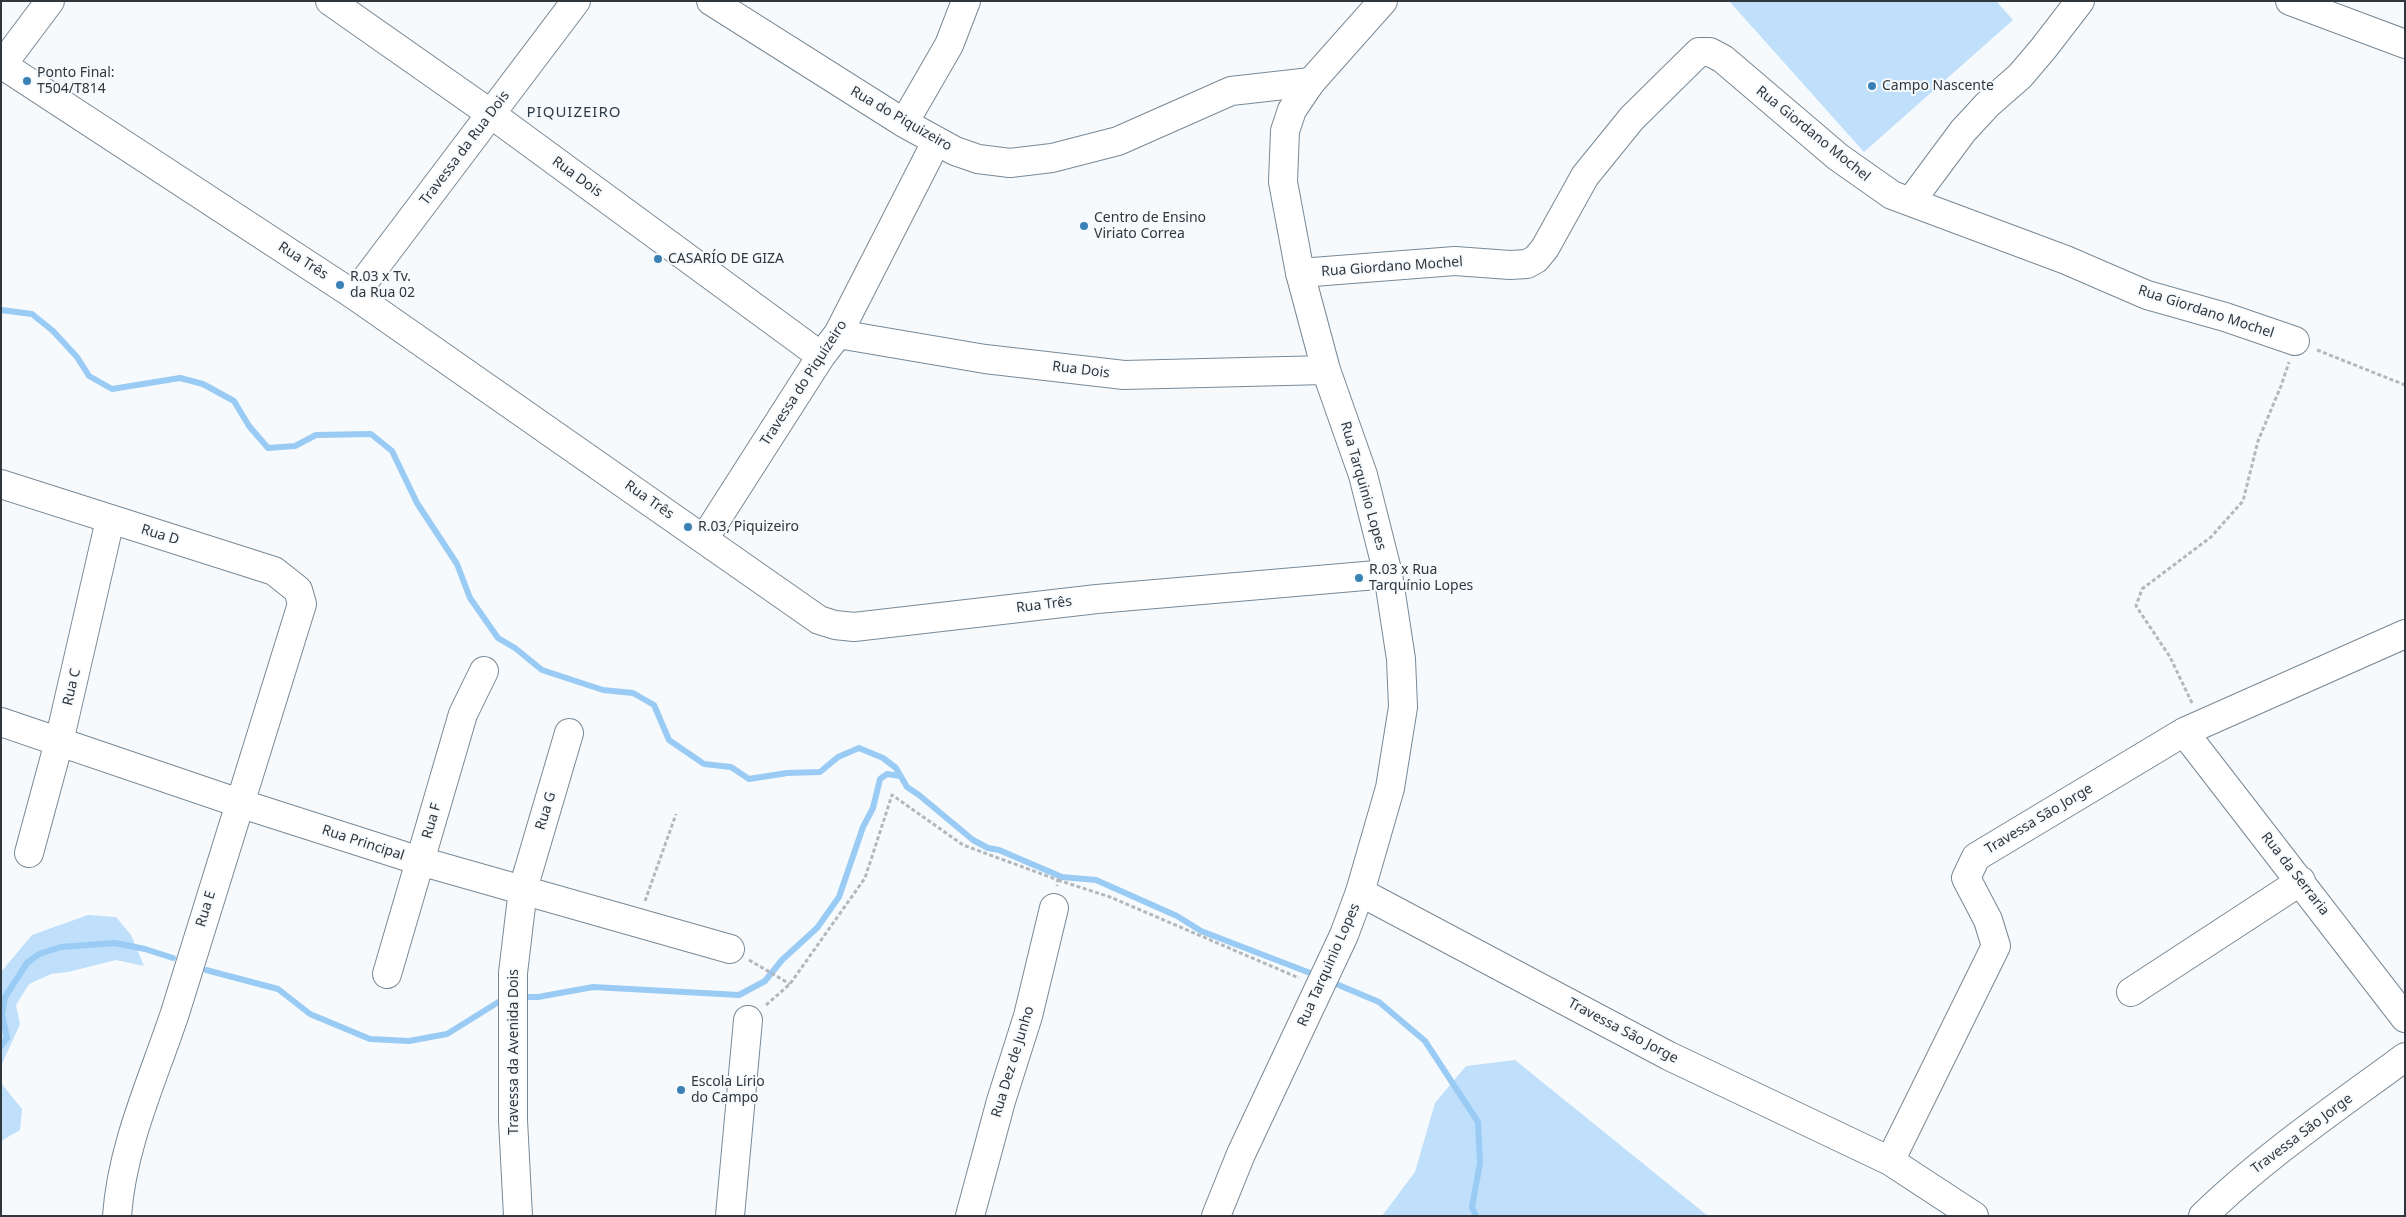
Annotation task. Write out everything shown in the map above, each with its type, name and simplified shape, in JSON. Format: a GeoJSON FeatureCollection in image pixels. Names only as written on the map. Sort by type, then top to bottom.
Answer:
{"type":"FeatureCollection","features":[{"type":"Feature","properties":{"kind":"street"},"geometry":{"type":"LineString","coordinates":[[2,64],[50,1]]}},
{"type":"Feature","properties":{"kind":"street","name":"Rua Dois"},"geometry":{"type":"LineString","coordinates":[[330,1],[491,114],[821,356]]}},
{"type":"Feature","properties":{"kind":"street","name":"Travessa da Rua Dois"},"geometry":{"type":"LineString","coordinates":[[354,295],[576,1]]}},
{"type":"Feature","properties":{"kind":"street","name":"Rua do Piquizeiro"},"geometry":{"type":"LineString","coordinates":[[710,1],[936,142],[978,159],[1010,163],[1052,158],[1118,141],[1231,91],[1311,82]]}},
{"type":"Feature","properties":{"kind":"street"},"geometry":{"type":"LineString","coordinates":[[904,123],[948,45],[966,1]]}},
{"type":"Feature","properties":{"kind":"street","name":"Rua Tarquinio Lopes"},"geometry":{"type":"LineString","coordinates":[[1216,1216],[1241,1154],[1323,980],[1360,892],[1390,788],[1403,707],[1401,659],[1388,574],[1363,475],[1326,370],[1300,273],[1283,182],[1282,155],[1284,131],[1292,110],[1311,82],[1383,1]]}},
{"type":"Feature","properties":{"kind":"street"},"geometry":{"type":"LineString","coordinates":[[1911,201],[1963,132],[1987,105],[2020,76],[2044,49],[2080,1]]}},
{"type":"Feature","properties":{"kind":"street"},"geometry":{"type":"LineString","coordinates":[[2290,1],[2405,44]]}},
{"type":"Feature","properties":{"kind":"street","name":"Rua Giordano Mochel"},"geometry":{"type":"LineString","coordinates":[[1300,273],[1455,261],[1510,266],[1527,264],[1545,248],[1585,176],[1632,118],[1699,52],[1710,52],[1724,58],[1838,157],[1892,195],[2066,260],[2147,295],[2225,317],[2295,341]]}},
{"type":"Feature","properties":{"kind":"street","name":"Rua Três"},"geometry":{"type":"LineString","coordinates":[[2,64],[354,295],[812,616],[835,625],[854,627],[1097,599],[1388,574]]}},
{"type":"Feature","properties":{"kind":"street","name":"Travessa do Piquizeiro"},"geometry":{"type":"LineString","coordinates":[[704,539],[821,356],[838,334],[936,142]]}},
{"type":"Feature","properties":{"kind":"street","name":"Rua Dois"},"geometry":{"type":"LineString","coordinates":[[838,334],[985,359],[1124,375],[1326,370]]}},
{"type":"Feature","properties":{"kind":"street","name":"Rua D"},"geometry":{"type":"LineString","coordinates":[[1,484],[274,571],[298,590],[302,604]]}},
{"type":"Feature","properties":{"kind":"street","name":"Rua C"},"geometry":{"type":"LineString","coordinates":[[29,853],[59,742],[110,520]]}},
{"type":"Feature","properties":{"kind":"street","name":"Rua E"},"geometry":{"type":"LineString","coordinates":[[117,1216],[118,1193],[130,1144],[174,1014],[302,604]]}},
{"type":"Feature","properties":{"kind":"street","name":"Travessa São Jorge"},"geometry":{"type":"LineString","coordinates":[[1890,1161],[1996,946],[1988,920],[1966,878],[1976,857],[2193,728],[2405,634]]}},
{"type":"Feature","properties":{"kind":"street","name":"Rua F"},"geometry":{"type":"LineString","coordinates":[[387,974],[463,714],[484,671]]}},
{"type":"Feature","properties":{"kind":"street","name":"Rua Principal"},"geometry":{"type":"LineString","coordinates":[[1,722],[239,804],[420,861],[730,950]]}},
{"type":"Feature","properties":{"kind":"street","name":"Rua da Serraria"},"geometry":{"type":"LineString","coordinates":[[2193,728],[2301,881],[2405,1018]]}},
{"type":"Feature","properties":{"kind":"street","name":"Rua G"},"geometry":{"type":"LineString","coordinates":[[522,889],[569,734]]}},
{"type":"Feature","properties":{"kind":"street"},"geometry":{"type":"LineString","coordinates":[[2131,992],[2301,881]]}},
{"type":"Feature","properties":{"kind":"street","name":"Travessa da Avenida Dois"},"geometry":{"type":"LineString","coordinates":[[518,1216],[513,1120],[514,996],[522,889]]}},
{"type":"Feature","properties":{"kind":"street","name":"Travessa São Jorge"},"geometry":{"type":"LineString","coordinates":[[1360,892],[1669,1056],[1890,1161],[1938,1190],[1974,1216]]}},
{"type":"Feature","properties":{"kind":"street","name":"Rua Dez de Junho"},"geometry":{"type":"LineString","coordinates":[[970,1216],[1001,1101],[1028,1016],[1054,908]]}},
{"type":"Feature","properties":{"kind":"street"},"geometry":{"type":"LineString","coordinates":[[730,1216],[748,1020]]}},
{"type":"Feature","properties":{"kind":"street","name":"Travessa São Jorge"},"geometry":{"type":"LineString","coordinates":[[2203,1216],[2233,1187],[2285,1146],[2405,1057]]}},
{"type":"Feature","properties":{"kind":"street"},"geometry":{"type":"LineString","coordinates":[[1938,1190],[1949,1216]]}},
{"type":"Feature","properties":{"kind":"path"},"geometry":{"type":"LineString","coordinates":[[2193,728],[2170,657],[2136,606],[2142,589],[2211,537],[2243,500],[2258,441],[2281,386],[2295,341],[2405,385]]}},
{"type":"Feature","properties":{"kind":"path"},"geometry":{"type":"LineString","coordinates":[[748,1020],[790,984],[865,878],[892,795],[963,845],[1110,897],[1323,980]]}},
{"type":"Feature","properties":{"kind":"path"},"geometry":{"type":"LineString","coordinates":[[637,922],[676,814]]}},
{"type":"Feature","properties":{"kind":"path"},"geometry":{"type":"LineString","coordinates":[[1054,908],[1058,880]]}},
{"type":"Feature","properties":{"kind":"path"},"geometry":{"type":"LineString","coordinates":[[759,966],[790,984]]}},
{"type":"Feature","properties":{"kind":"shaded area","name":"Campo Nascente"},"geometry":{"type":"Polygon","coordinates":[[[1729,1],[1996,1],[2013,20],[1864,152],[1729,1]]]}},
{"type":"Feature","properties":{"kind":"shaded area"},"geometry":{"type":"Polygon","coordinates":[[[88,915],[116,917],[131,935],[144,966],[116,960],[68,972],[51,974],[29,984],[16,1005],[20,1024],[1,1066],[1,972],[32,935],[88,915]]]}},
{"type":"Feature","properties":{"kind":"shaded area"},"geometry":{"type":"Polygon","coordinates":[[[1515,1060],[1708,1216],[1382,1216],[1415,1172],[1435,1103],[1466,1066],[1515,1060]]]}},
{"type":"Feature","properties":{"kind":"shaded area"},"geometry":{"type":"Polygon","coordinates":[[[1,1083],[22,1109],[20,1130],[1,1141],[1,1083]]]}},
{"type":"Feature","properties":{"kind":"waterway"},"geometry":{"type":"LineString","coordinates":[[1,310],[32,314],[53,331],[77,357],[89,376],[112,389],[180,378],[203,384],[234,401],[249,426],[268,448],[295,446],[316,435],[371,434],[392,451],[417,503],[457,564],[470,598],[498,638],[515,648],[542,670],[603,690],[633,693],[654,705],[669,740],[704,764],[731,767],[749,779],[787,773],[820,772],[838,757],[859,748],[883,758],[896,768],[907,787],[973,840],[988,848],[999,850],[1062,877],[1096,880],[1177,916],[1201,931],[1318,976]]}},
{"type":"Feature","properties":{"kind":"waterway"},"geometry":{"type":"LineString","coordinates":[[520,997],[538,997],[593,987],[739,995],[765,981],[782,960],[817,928],[839,897],[863,827],[873,808],[880,779],[887,774],[900,776]]}},
{"type":"Feature","properties":{"kind":"waterway"},"geometry":{"type":"LineString","coordinates":[[1,1046],[7,1038],[2,1014],[5,997],[27,963],[39,954],[61,947],[115,943],[145,949],[173,958]]}},
{"type":"Feature","properties":{"kind":"waterway"},"geometry":{"type":"LineString","coordinates":[[206,970],[278,989],[310,1014],[370,1039],[409,1041],[447,1034],[505,998]]}},
{"type":"Feature","properties":{"kind":"waterway"},"geometry":{"type":"LineString","coordinates":[[1329,981],[1379,1002],[1425,1041],[1478,1122],[1480,1163],[1472,1207],[1476,1216]]}},
{"type":"Feature","properties":{"kind":"place","name":"Ponto Final: T504/T814"},"geometry":{"type":"Point","coordinates":[27,81]}},
{"type":"Feature","properties":{"kind":"place","name":"Campo Nascente"},"geometry":{"type":"Point","coordinates":[1872,86]}},
{"type":"Feature","properties":{"kind":"place","name":"Centro de Ensino Viriato Correa"},"geometry":{"type":"Point","coordinates":[1084,226]}},
{"type":"Feature","properties":{"kind":"place","name":"CASARÍO DE GIZA"},"geometry":{"type":"Point","coordinates":[658,259]}},
{"type":"Feature","properties":{"kind":"place","name":"R.03 x Tv. da Rua 02"},"geometry":{"type":"Point","coordinates":[340,285]}},
{"type":"Feature","properties":{"kind":"place","name":"R.03, Piquizeiro"},"geometry":{"type":"Point","coordinates":[688,527]}},
{"type":"Feature","properties":{"kind":"place","name":"R.03 x Rua Tarquínio Lopes"},"geometry":{"type":"Point","coordinates":[1359,578]}},
{"type":"Feature","properties":{"kind":"place","name":"Escola Lírio do Campo"},"geometry":{"type":"Point","coordinates":[681,1090]}},
{"type":"Feature","properties":{"kind":"district","name":"PIQUIZEIRO"},"geometry":{"type":"Point","coordinates":[574,113]}}]}
